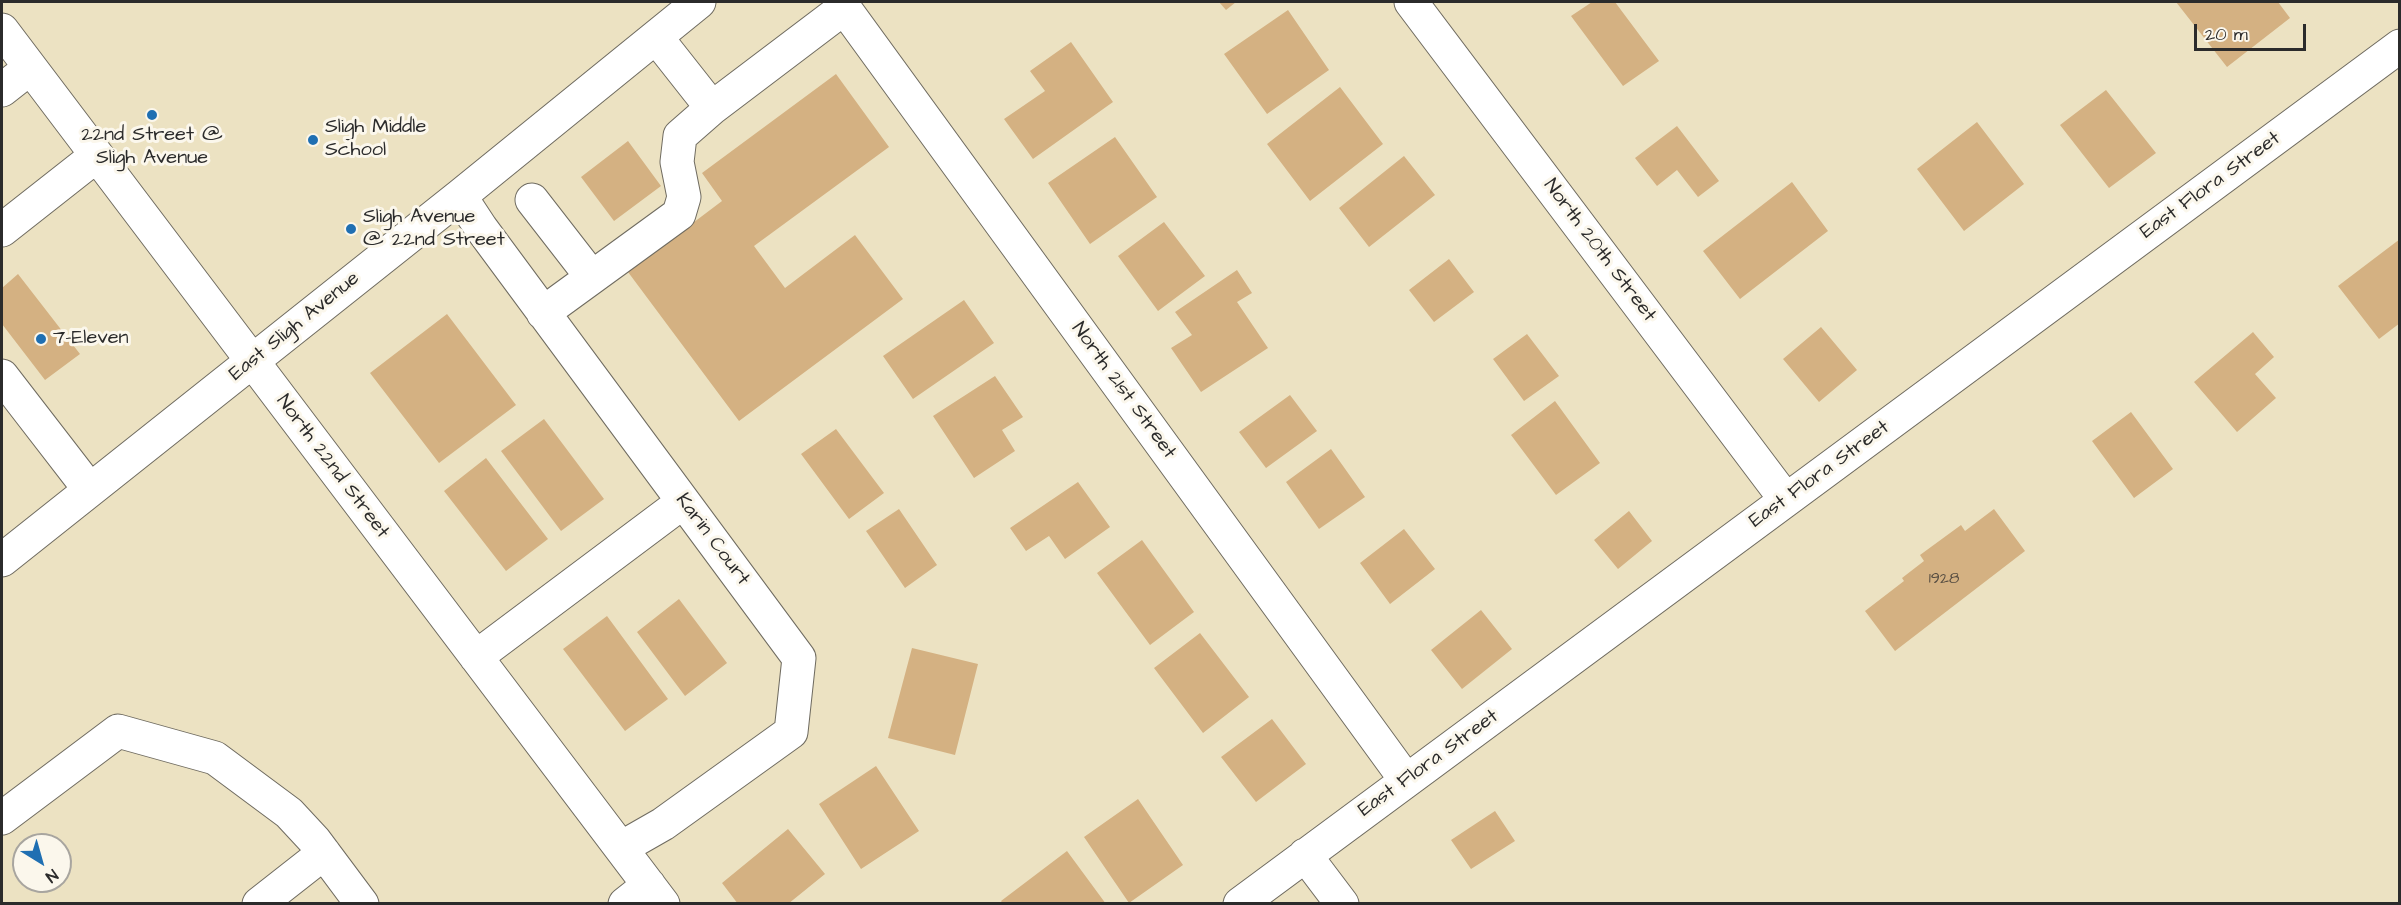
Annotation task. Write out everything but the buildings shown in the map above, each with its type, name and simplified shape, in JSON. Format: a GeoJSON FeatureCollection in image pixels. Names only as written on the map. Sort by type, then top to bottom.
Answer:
{"type":"FeatureCollection","features":[{"type":"Feature","properties":{"kind":"street","name":"East Sligh Avenue"},"geometry":{"type":"LineString","coordinates":[[2,560],[460,196],[699,2]]}},
{"type":"Feature","properties":{"kind":"street","name":"North 20th Street"},"geometry":{"type":"LineString","coordinates":[[1411,2],[1786,500]]}},
{"type":"Feature","properties":{"kind":"street"},"geometry":{"type":"LineString","coordinates":[[543,313],[679,214],[684,197],[677,162],[680,136],[842,5]]}},
{"type":"Feature","properties":{"kind":"street","name":"North 21st Street"},"geometry":{"type":"LineString","coordinates":[[842,5],[1406,780]]}},
{"type":"Feature","properties":{"kind":"street","name":"North 22nd Street"},"geometry":{"type":"LineString","coordinates":[[2,30],[621,848],[646,897]]}},
{"type":"Feature","properties":{"kind":"street"},"geometry":{"type":"LineString","coordinates":[[656,37],[712,108]]}},
{"type":"Feature","properties":{"kind":"street","name":"East Flora Street"},"geometry":{"type":"LineString","coordinates":[[1240,903],[2400,46]]}},
{"type":"Feature","properties":{"kind":"street"},"geometry":{"type":"LineString","coordinates":[[2,90],[30,68]]}},
{"type":"Feature","properties":{"kind":"street"},"geometry":{"type":"LineString","coordinates":[[2,230],[96,156]]}},
{"type":"Feature","properties":{"kind":"street","name":"Karin Court"},"geometry":{"type":"LineString","coordinates":[[460,196],[543,313],[799,658],[791,732],[663,824],[621,848]]}},
{"type":"Feature","properties":{"kind":"street"},"geometry":{"type":"LineString","coordinates":[[532,200],[591,276]]}},
{"type":"Feature","properties":{"kind":"street"},"geometry":{"type":"LineString","coordinates":[[2,376],[90,490]]}},
{"type":"Feature","properties":{"kind":"street"},"geometry":{"type":"LineString","coordinates":[[476,657],[683,502]]}},
{"type":"Feature","properties":{"kind":"street"},"geometry":{"type":"LineString","coordinates":[[2,818],[118,731],[215,758],[289,813],[324,853],[362,903]]}},
{"type":"Feature","properties":{"kind":"street"},"geometry":{"type":"LineString","coordinates":[[259,903],[324,853]]}},
{"type":"Feature","properties":{"kind":"street"},"geometry":{"type":"LineString","coordinates":[[1305,855],[1341,903]]}},
{"type":"Feature","properties":{"kind":"place","name":"22nd Street @ Sligh Avenue"},"geometry":{"type":"Point","coordinates":[152,115]}},
{"type":"Feature","properties":{"kind":"place","name":"Sligh Middle School"},"geometry":{"type":"Point","coordinates":[313,140]}},
{"type":"Feature","properties":{"kind":"place","name":"Sligh Avenue @ 22nd Street"},"geometry":{"type":"Point","coordinates":[351,229]}},
{"type":"Feature","properties":{"kind":"place","name":"7-Eleven"},"geometry":{"type":"Point","coordinates":[41,339]}}]}
